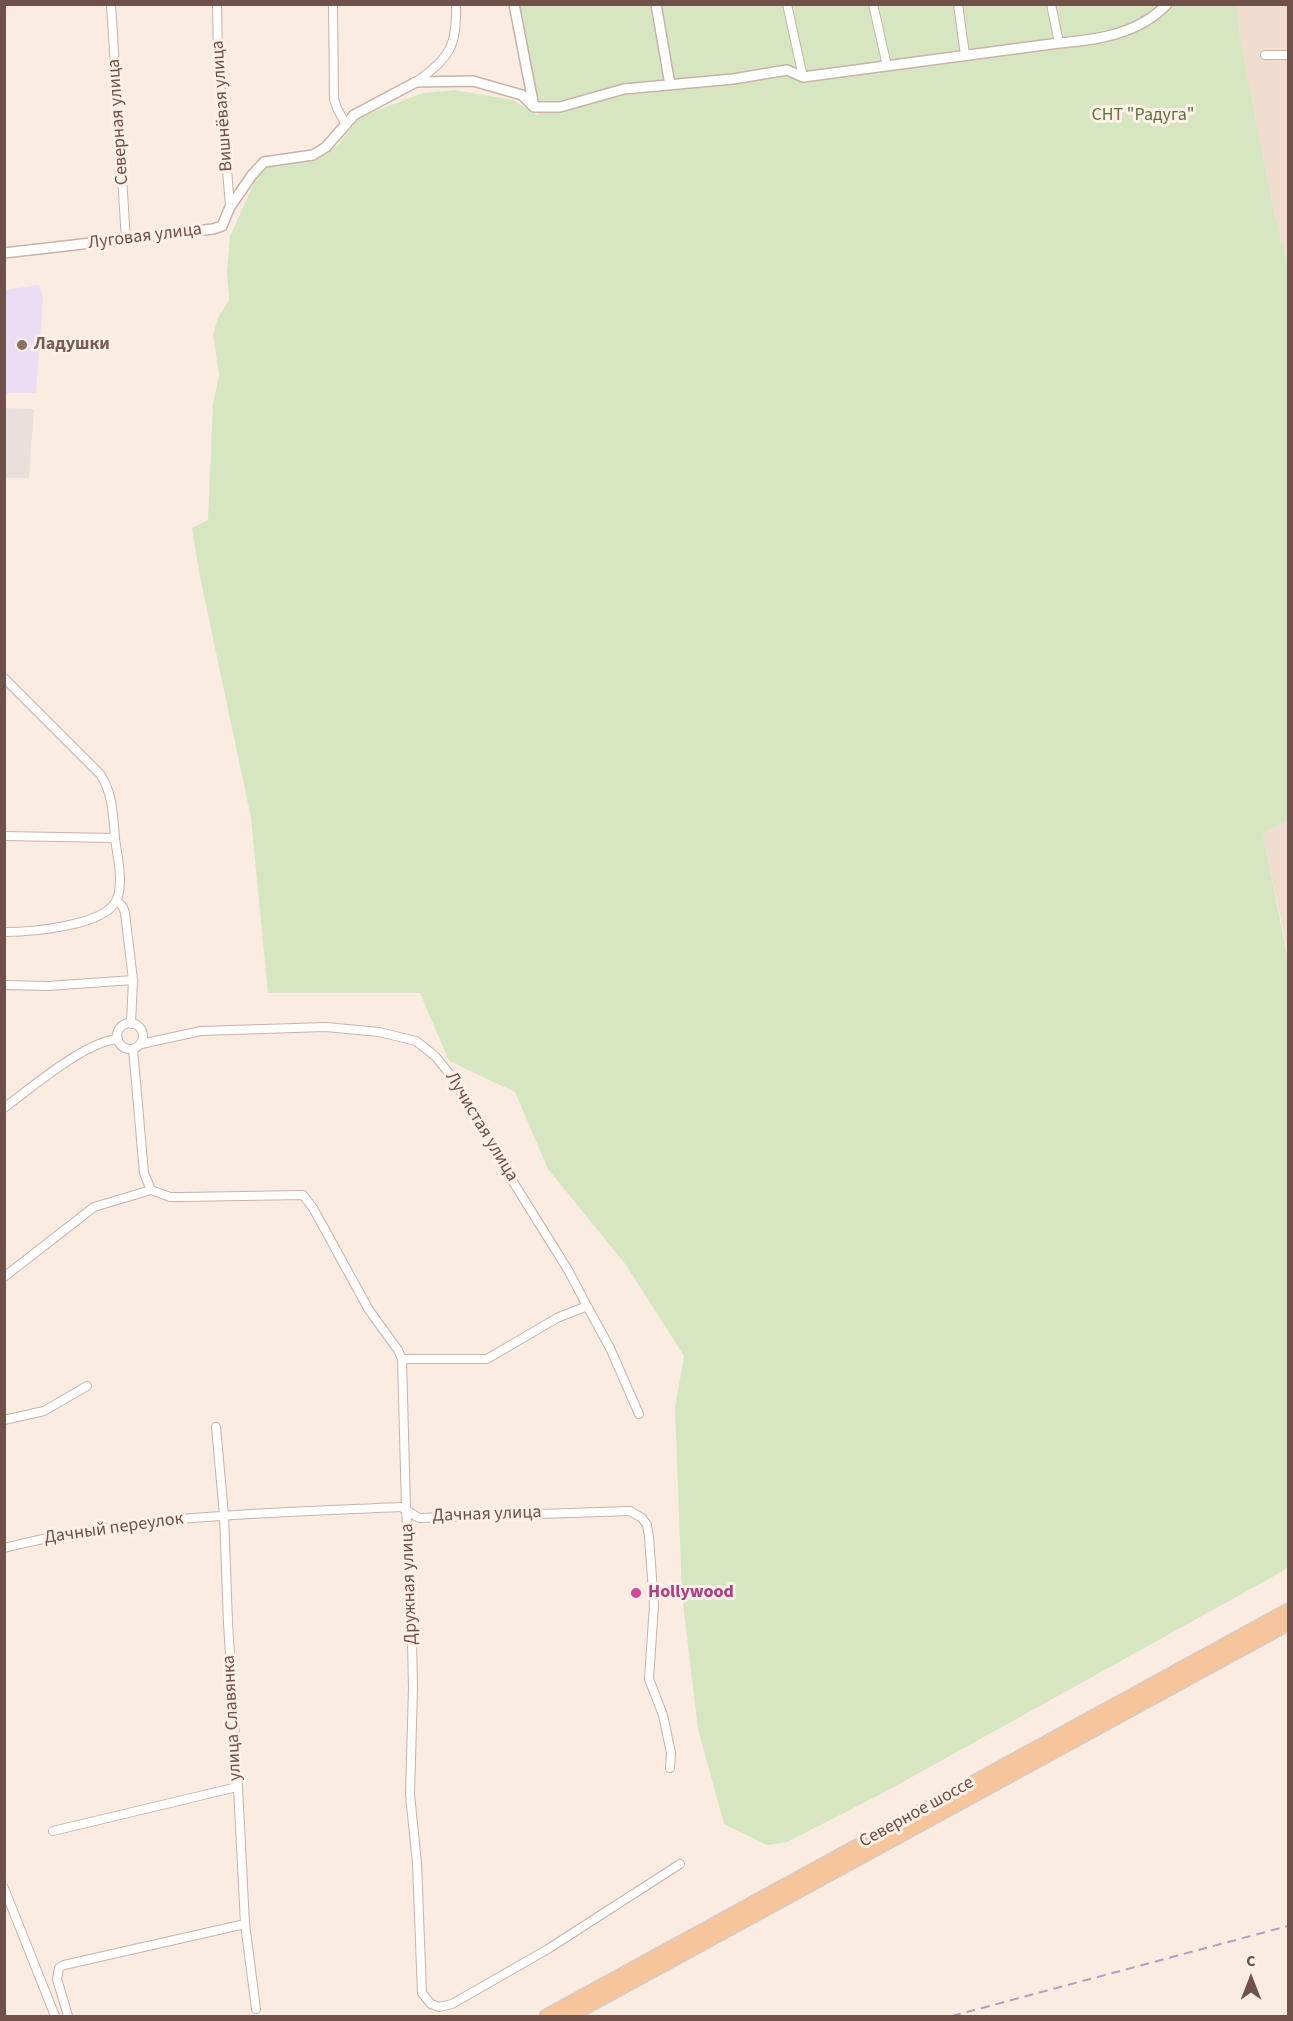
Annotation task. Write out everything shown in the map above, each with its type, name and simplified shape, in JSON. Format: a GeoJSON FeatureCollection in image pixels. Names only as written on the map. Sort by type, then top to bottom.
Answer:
{"type":"FeatureCollection","features":[{"type":"Feature","properties":{"kind":"main road","name":"Северное шоссе"},"geometry":{"type":"LineString","coordinates":[[546,2016],[1288,1610]]}},
{"type":"Feature","properties":{"kind":"main road","name":"Северное шоссе"},"geometry":{"type":"LineString","coordinates":[[570,2016],[1288,1624]]}},
{"type":"Feature","properties":{"kind":"street","name":"Северная улица"},"geometry":{"type":"LineString","coordinates":[[111,4],[126,240]]}},
{"type":"Feature","properties":{"kind":"street","name":"Вишнёвая улица"},"geometry":{"type":"LineString","coordinates":[[217,4],[218,57],[230,207]]}},
{"type":"Feature","properties":{"kind":"street"},"geometry":{"type":"LineString","coordinates":[[333,4],[334,99],[346,125]]}},
{"type":"Feature","properties":{"kind":"street"},"geometry":{"type":"LineString","coordinates":[[416,82],[448,53],[453,44],[457,24],[456,4]]}},
{"type":"Feature","properties":{"kind":"street"},"geometry":{"type":"LineString","coordinates":[[514,4],[534,107]]}},
{"type":"Feature","properties":{"kind":"street"},"geometry":{"type":"LineString","coordinates":[[656,4],[670,85]]}},
{"type":"Feature","properties":{"kind":"street"},"geometry":{"type":"LineString","coordinates":[[787,4],[803,77]]}},
{"type":"Feature","properties":{"kind":"street"},"geometry":{"type":"LineString","coordinates":[[873,4],[887,66]]}},
{"type":"Feature","properties":{"kind":"street"},"geometry":{"type":"LineString","coordinates":[[958,4],[965,55]]}},
{"type":"Feature","properties":{"kind":"street"},"geometry":{"type":"LineString","coordinates":[[1050,4],[1059,43]]}},
{"type":"Feature","properties":{"kind":"street"},"geometry":{"type":"LineString","coordinates":[[416,82],[473,81],[522,95],[534,107],[560,106],[624,90],[733,79],[787,70],[803,77],[1086,41],[1127,31],[1157,15],[1167,4]]}},
{"type":"Feature","properties":{"kind":"street"},"geometry":{"type":"LineString","coordinates":[[1265,55],[1288,55]]}},
{"type":"Feature","properties":{"kind":"street","name":"Луговая улица"},"geometry":{"type":"LineString","coordinates":[[4,253],[126,240],[222,226],[230,207],[264,162],[313,155],[326,147],[354,115],[416,82]]}},
{"type":"Feature","properties":{"kind":"street"},"geometry":{"type":"LineString","coordinates":[[4,678],[100,774],[109,790],[119,881],[117,901],[98,915],[68,926],[28,932],[4,932]]}},
{"type":"Feature","properties":{"kind":"street"},"geometry":{"type":"LineString","coordinates":[[4,836],[115,838]]}},
{"type":"Feature","properties":{"kind":"street"},"geometry":{"type":"LineString","coordinates":[[117,901],[125,913],[133,980],[131,1024]]}},
{"type":"Feature","properties":{"kind":"street"},"geometry":{"type":"LineString","coordinates":[[4,985],[48,986],[133,980]]}},
{"type":"Feature","properties":{"kind":"street"},"geometry":{"type":"LineString","coordinates":[[137,1046],[123,1047],[118,1039],[119,1030],[122,1027],[131,1024],[143,1032],[137,1046],[144,1173],[151,1190]]}},
{"type":"Feature","properties":{"kind":"street","name":"Лучистая улица"},"geometry":{"type":"LineString","coordinates":[[137,1046],[201,1031],[326,1028],[379,1032],[416,1041],[435,1056],[453,1078],[497,1156],[568,1270],[610,1348],[639,1414]]}},
{"type":"Feature","properties":{"kind":"street"},"geometry":{"type":"LineString","coordinates":[[4,1108],[75,1056],[109,1039],[118,1039]]}},
{"type":"Feature","properties":{"kind":"street"},"geometry":{"type":"LineString","coordinates":[[4,1277],[94,1207],[151,1190],[170,1197],[303,1195],[313,1208],[369,1310],[402,1359],[487,1359],[557,1318],[587,1306]]}},
{"type":"Feature","properties":{"kind":"street","name":"Дружная улица"},"geometry":{"type":"LineString","coordinates":[[402,1359],[413,1688],[410,1795],[417,1863],[422,1993],[426,2000],[439,2007],[452,2004],[548,1949],[680,1864]]}},
{"type":"Feature","properties":{"kind":"street"},"geometry":{"type":"LineString","coordinates":[[4,1420],[44,1411],[87,1386]]}},
{"type":"Feature","properties":{"kind":"street","name":"улица Славянка"},"geometry":{"type":"LineString","coordinates":[[216,1427],[224,1515],[245,1924],[256,2009]]}},
{"type":"Feature","properties":{"kind":"street","name":"Дачная улица"},"geometry":{"type":"LineString","coordinates":[[224,1515],[400,1507],[419,1518],[630,1511],[642,1518],[647,1525],[650,1537],[654,1605],[649,1678],[663,1714],[671,1753],[670,1768]]}},
{"type":"Feature","properties":{"kind":"street","name":"Дачный переулок"},"geometry":{"type":"LineString","coordinates":[[4,1548],[65,1533],[224,1515]]}},
{"type":"Feature","properties":{"kind":"street"},"geometry":{"type":"LineString","coordinates":[[53,1831],[237,1787]]}},
{"type":"Feature","properties":{"kind":"street"},"geometry":{"type":"LineString","coordinates":[[4,1888],[55,2016]]}},
{"type":"Feature","properties":{"kind":"street"},"geometry":{"type":"LineString","coordinates":[[69,2016],[57,1979],[59,1968],[64,1965],[245,1924]]}},
{"type":"Feature","properties":{"kind":"shaded area"},"geometry":{"type":"Polygon","coordinates":[[[1237,5],[1288,5],[1288,266],[1273,208],[1240,37],[1237,5]]]}},
{"type":"Feature","properties":{"kind":"shaded area","name":"Ладушки"},"geometry":{"type":"Polygon","coordinates":[[[39,285],[43,298],[36,393],[5,393],[5,290],[39,285]]]}},
{"type":"Feature","properties":{"kind":"shaded area"},"geometry":{"type":"Polygon","coordinates":[[[5,408],[34,409],[29,478],[5,478],[5,408]]]}},
{"type":"Feature","properties":{"kind":"shaded area"},"geometry":{"type":"Polygon","coordinates":[[[1288,821],[1288,954],[1263,834],[1288,821]]]}},
{"type":"Feature","properties":{"kind":"green space","name":"СНТ \"Радуга\""},"geometry":{"type":"Polygon","coordinates":[[[520,5],[1237,5],[1240,37],[1273,208],[1288,266],[1288,821],[1263,834],[1288,959],[1288,1566],[1283,1571],[883,1793],[787,1842],[767,1845],[724,1824],[698,1729],[682,1595],[675,1408],[684,1356],[626,1265],[548,1169],[515,1092],[449,1061],[420,993],[268,993],[251,818],[199,572],[192,528],[208,520],[213,404],[219,375],[213,334],[218,318],[229,300],[227,273],[230,236],[255,181],[268,165],[304,161],[326,154],[338,145],[360,117],[423,93],[455,90],[513,100],[538,115],[520,5]]]}},
{"type":"Feature","properties":{"kind":"railway"},"geometry":{"type":"LineString","coordinates":[[952,2016],[1288,1926]]}},
{"type":"Feature","properties":{"kind":"place","name":"Ладушки"},"geometry":{"type":"Point","coordinates":[22,345]}},
{"type":"Feature","properties":{"kind":"place","name":"Hollywood"},"geometry":{"type":"Point","coordinates":[636,1593]}}]}
